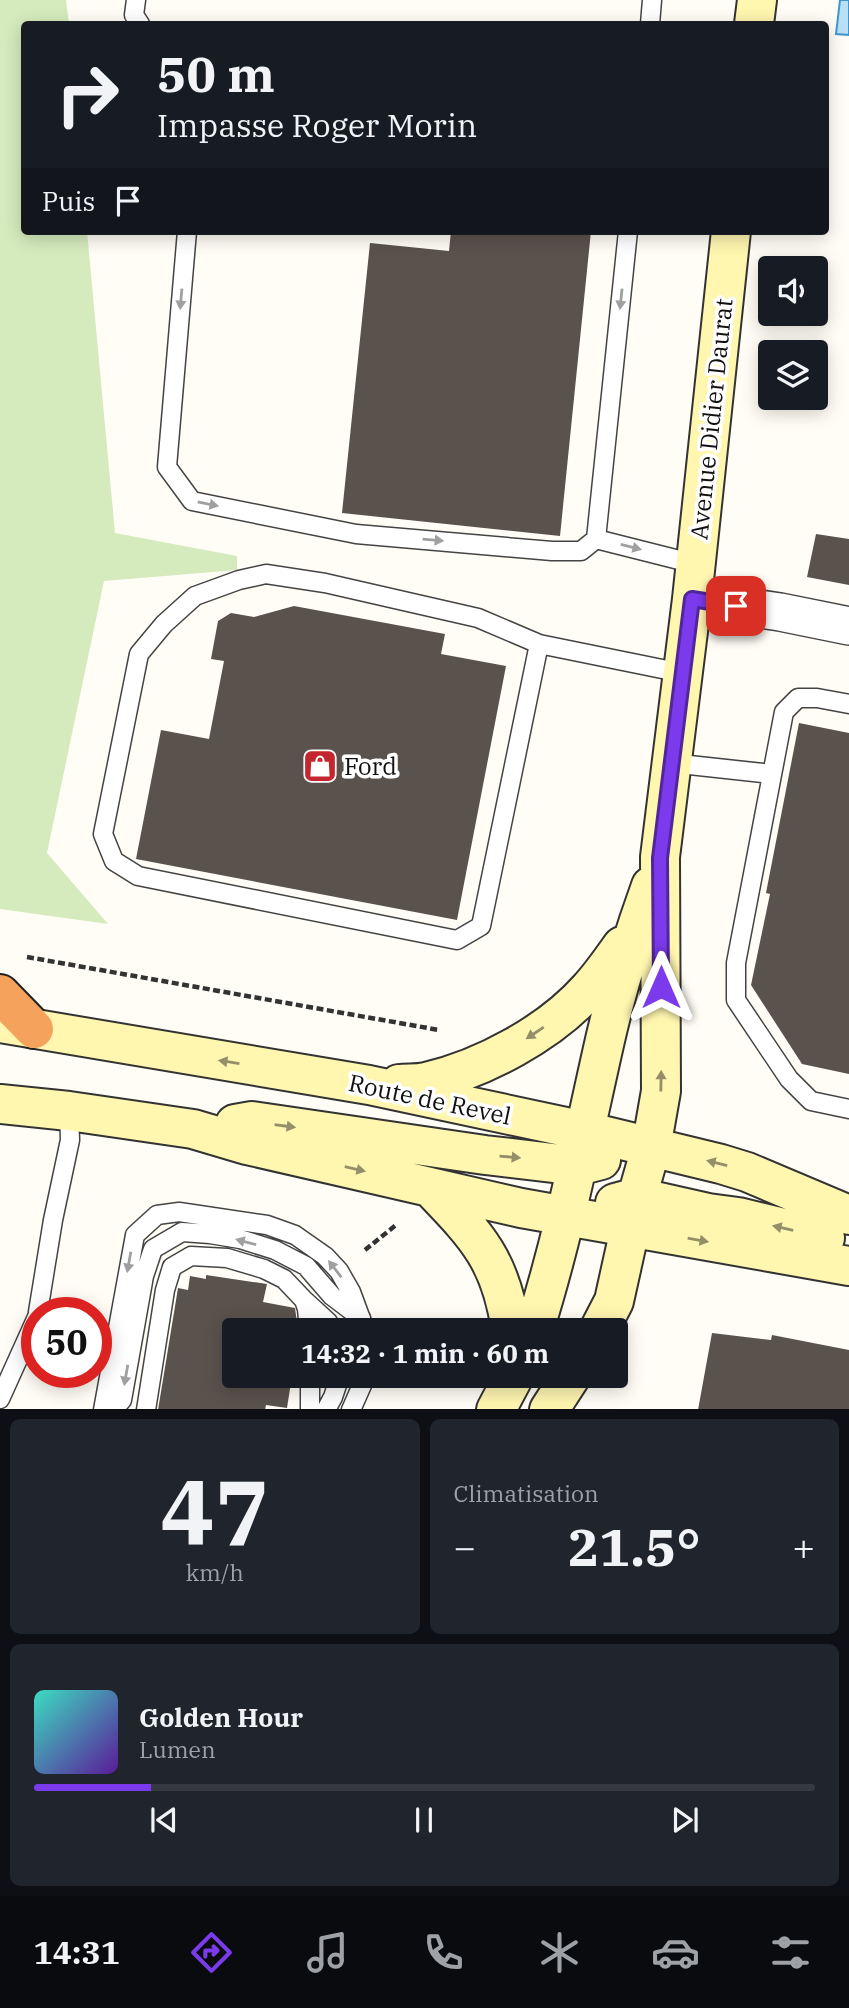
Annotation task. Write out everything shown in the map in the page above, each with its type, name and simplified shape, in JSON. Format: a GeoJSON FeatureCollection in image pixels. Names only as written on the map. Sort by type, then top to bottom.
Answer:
{"type":"FeatureCollection","features":[{"type":"Feature","properties":{"kind":"highway"},"geometry":{"type":"LineString","coordinates":[[0,994],[17,1026]]}},
{"type":"Feature","properties":{"kind":"main road"},"geometry":{"type":"LineString","coordinates":[[754,21],[757,0]]}},
{"type":"Feature","properties":{"kind":"main road","name":"Avenue Didier Daurat"},"geometry":{"type":"LineString","coordinates":[[605,1318],[614,1301],[651,1148],[661,1091],[660,858],[731,235]]}},
{"type":"Feature","properties":{"kind":"main road","name":"Avenue Didier Daurat"},"geometry":{"type":"LineString","coordinates":[[538,1318],[551,1277],[605,1037],[660,858]]}},
{"type":"Feature","properties":{"kind":"main road","name":"Avenue Didier Daurat"},"geometry":{"type":"LineString","coordinates":[[369,1085],[423,1083],[460,1072],[510,1050],[561,1016],[588,990],[637,926]]}},
{"type":"Feature","properties":{"kind":"main road","name":"Route de Revel"},"geometry":{"type":"LineString","coordinates":[[17,1026],[369,1085],[581,1148],[651,1148],[747,1172],[849,1215]]}},
{"type":"Feature","properties":{"kind":"main road"},"geometry":{"type":"LineString","coordinates":[[0,1104],[193,1129],[247,1145],[565,1217],[634,1212],[708,1213],[737,1217],[849,1244]]}},
{"type":"Feature","properties":{"kind":"main road"},"geometry":{"type":"LineString","coordinates":[[193,1129],[252,1121],[485,1155],[581,1148]]}},
{"type":"Feature","properties":{"kind":"main road"},"geometry":{"type":"LineString","coordinates":[[428,1186],[467,1225],[492,1259],[509,1318]]}},
{"type":"Feature","properties":{"kind":"main road"},"geometry":{"type":"LineString","coordinates":[[634,1212],[849,1266]]}},
{"type":"Feature","properties":{"kind":"main road"},"geometry":{"type":"LineString","coordinates":[[549,1409],[563,1388]]}},
{"type":"Feature","properties":{"kind":"street"},"geometry":{"type":"LineString","coordinates":[[693,581],[780,612],[849,626]]}},
{"type":"Feature","properties":{"kind":"lane"},"geometry":{"type":"LineString","coordinates":[[136,0],[134,15],[138,21]]}},
{"type":"Feature","properties":{"kind":"lane"},"geometry":{"type":"LineString","coordinates":[[649,21],[652,0]]}},
{"type":"Feature","properties":{"kind":"lane"},"geometry":{"type":"LineString","coordinates":[[187,235],[167,467],[192,501],[356,534],[552,551],[581,551],[596,539],[628,235]]}},
{"type":"Feature","properties":{"kind":"lane"},"geometry":{"type":"LineString","coordinates":[[596,539],[693,581]]}},
{"type":"Feature","properties":{"kind":"lane"},"geometry":{"type":"LineString","coordinates":[[539,644],[481,926],[457,940],[138,876],[114,861],[103,834],[139,654],[164,624],[195,596],[239,580],[266,574],[325,583],[478,618],[539,644],[682,673]]}},
{"type":"Feature","properties":{"kind":"lane"},"geometry":{"type":"LineString","coordinates":[[849,704],[817,698],[798,698],[784,712],[736,963],[736,1000],[789,1079],[811,1101],[849,1109]]}},
{"type":"Feature","properties":{"kind":"lane"},"geometry":{"type":"LineString","coordinates":[[671,763],[772,774]]}},
{"type":"Feature","properties":{"kind":"lane"},"geometry":{"type":"LineString","coordinates":[[40,1297],[70,1140],[69,1111]]}},
{"type":"Feature","properties":{"kind":"lane"},"geometry":{"type":"LineString","coordinates":[[103,1409],[135,1235],[157,1215],[179,1212],[267,1225],[295,1235],[325,1256],[339,1271],[361,1318]]}},
{"type":"Feature","properties":{"kind":"lane"},"geometry":{"type":"LineString","coordinates":[[113,1409],[122,1400],[144,1276],[153,1249],[182,1232],[240,1239],[275,1250],[306,1266],[332,1296],[356,1318]]}},
{"type":"Feature","properties":{"kind":"lane"},"geometry":{"type":"LineString","coordinates":[[146,1409],[165,1290],[172,1267],[191,1256],[227,1258],[264,1269],[284,1279],[324,1318]]}},
{"type":"Feature","properties":{"kind":"lane"},"geometry":{"type":"LineString","coordinates":[[304,1300],[307,1318]]}},
{"type":"Feature","properties":{"kind":"lane"},"geometry":{"type":"LineString","coordinates":[[0,1399],[21,1351]]}},
{"type":"Feature","properties":{"kind":"lane"},"geometry":{"type":"LineString","coordinates":[[310,1388],[310,1409]]}},
{"type":"Feature","properties":{"kind":"lane"},"geometry":{"type":"LineString","coordinates":[[326,1409],[337,1388]]}},
{"type":"Feature","properties":{"kind":"lane"},"geometry":{"type":"LineString","coordinates":[[351,1409],[361,1388]]}},
{"type":"Feature","properties":{"kind":"path"},"geometry":{"type":"LineString","coordinates":[[27,957],[447,1031]]}},
{"type":"Feature","properties":{"kind":"green space"},"geometry":{"type":"Polygon","coordinates":[[[0,0],[66,0],[69,21],[21,21],[21,235],[87,235],[115,533],[237,556],[237,570],[104,581],[47,853],[108,924],[0,909],[0,0]]]}},
{"type":"Feature","properties":{"kind":"water"},"geometry":{"type":"Polygon","coordinates":[[[840,0],[849,0],[849,35],[836,34],[840,0]]]}},
{"type":"Feature","properties":{"kind":"building"},"geometry":{"type":"Polygon","coordinates":[[[451,235],[591,235],[560,536],[342,513],[370,243],[449,251],[451,235]]]}},
{"type":"Feature","properties":{"kind":"building"},"geometry":{"type":"Polygon","coordinates":[[[816,534],[849,539],[849,585],[807,577],[816,534]]]}},
{"type":"Feature","properties":{"kind":"building","name":"Ford"},"geometry":{"type":"Polygon","coordinates":[[[294,606],[445,634],[441,654],[506,666],[457,920],[136,859],[161,730],[209,739],[224,661],[211,659],[218,621],[231,613],[254,617],[294,606]]]}},
{"type":"Feature","properties":{"kind":"building"},"geometry":{"type":"Polygon","coordinates":[[[799,723],[849,733],[849,1074],[802,1064],[751,985],[770,894],[766,893],[799,723]]]}},
{"type":"Feature","properties":{"kind":"building"},"geometry":{"type":"Polygon","coordinates":[[[206,1275],[267,1284],[263,1302],[295,1308],[296,1318],[222,1318],[222,1388],[290,1388],[287,1408],[266,1405],[265,1409],[158,1409],[178,1288],[188,1290],[190,1276],[206,1279],[206,1275]]]}},
{"type":"Feature","properties":{"kind":"building"},"geometry":{"type":"Polygon","coordinates":[[[712,1333],[771,1340],[772,1335],[849,1350],[849,1409],[698,1409],[712,1333]]]}},
{"type":"Feature","properties":{"kind":"place","name":"Ford"},"geometry":{"type":"Point","coordinates":[320,766]}},
{"type":"Feature","properties":{"kind":"route"},"geometry":{"type":"LineString","coordinates":[[661,987],[660,858],[692,599],[736,606]]}}]}
